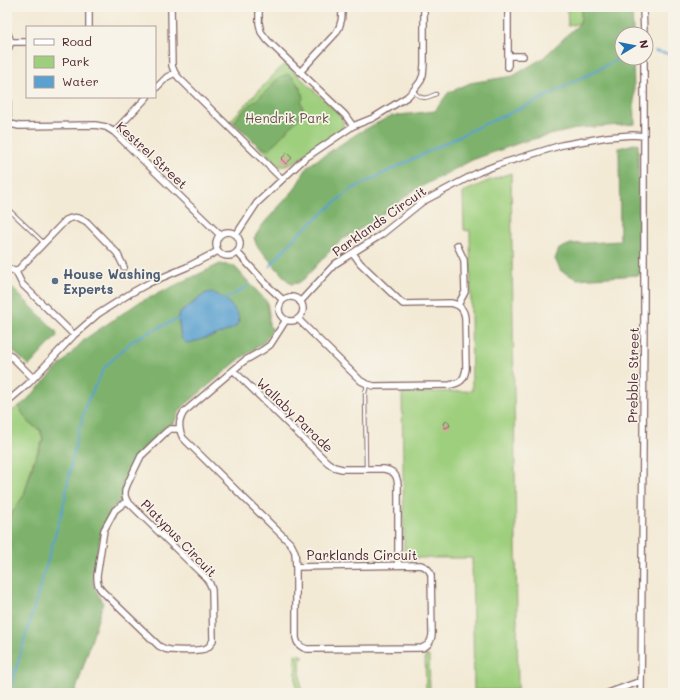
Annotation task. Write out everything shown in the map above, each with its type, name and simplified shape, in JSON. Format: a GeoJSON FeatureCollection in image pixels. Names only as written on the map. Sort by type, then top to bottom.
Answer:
{"type":"FeatureCollection","features":[{"type":"Feature","properties":{"kind":"street"},"geometry":{"type":"LineString","coordinates":[[89,7],[89,26]]}},
{"type":"Feature","properties":{"kind":"street"},"geometry":{"type":"LineString","coordinates":[[172,7],[172,66],[175,73],[282,179]]}},
{"type":"Feature","properties":{"kind":"street"},"geometry":{"type":"LineString","coordinates":[[259,7],[259,23],[261,32],[268,41],[345,115],[354,126]]}},
{"type":"Feature","properties":{"kind":"street"},"geometry":{"type":"LineString","coordinates":[[300,72],[336,33],[342,18],[342,7]]}},
{"type":"Feature","properties":{"kind":"street"},"geometry":{"type":"LineString","coordinates":[[236,235],[257,203],[304,158],[354,126],[373,118],[407,97],[413,91],[420,82],[424,70],[424,7]]}},
{"type":"Feature","properties":{"kind":"street"},"geometry":{"type":"LineString","coordinates":[[508,7],[508,67]]}},
{"type":"Feature","properties":{"kind":"street"},"geometry":{"type":"LineString","coordinates":[[643,7],[644,26]]}},
{"type":"Feature","properties":{"kind":"street"},"geometry":{"type":"LineString","coordinates":[[7,31],[11,42],[7,52],[7,123]]}},
{"type":"Feature","properties":{"kind":"street"},"geometry":{"type":"LineString","coordinates":[[11,42],[26,42]]}},
{"type":"Feature","properties":{"kind":"street"},"geometry":{"type":"LineString","coordinates":[[508,56],[523,56]]}},
{"type":"Feature","properties":{"kind":"street","name":"Prebble Street"},"geometry":{"type":"LineString","coordinates":[[640,693],[644,317],[644,66]]}},
{"type":"Feature","properties":{"kind":"street"},"geometry":{"type":"LineString","coordinates":[[156,88],[167,77],[175,73]]}},
{"type":"Feature","properties":{"kind":"street"},"geometry":{"type":"LineString","coordinates":[[114,132],[146,98]]}},
{"type":"Feature","properties":{"kind":"street","name":"Kestrel Street"},"geometry":{"type":"LineString","coordinates":[[7,123],[19,126],[95,125],[106,127],[114,132],[220,235]]}},
{"type":"Feature","properties":{"kind":"street","name":"Parklands Circuit"},"geometry":{"type":"LineString","coordinates":[[300,302],[335,264],[381,235],[422,202],[480,172],[497,165],[562,145],[607,137],[633,135],[644,136]]}},
{"type":"Feature","properties":{"kind":"street"},"geometry":{"type":"LineString","coordinates":[[16,272],[66,220],[76,217],[87,222],[117,253],[124,267]]}},
{"type":"Feature","properties":{"kind":"street"},"geometry":{"type":"LineString","coordinates":[[230,232],[236,235],[240,240],[239,249],[237,252],[229,256],[223,255],[218,250],[216,244],[220,235],[230,232]]}},
{"type":"Feature","properties":{"kind":"street"},"geometry":{"type":"LineString","coordinates":[[457,245],[464,260],[465,292],[458,305]]}},
{"type":"Feature","properties":{"kind":"street"},"geometry":{"type":"LineString","coordinates":[[7,402],[33,378],[74,335],[98,314],[149,283],[187,267],[218,250]]}},
{"type":"Feature","properties":{"kind":"street"},"geometry":{"type":"LineString","coordinates":[[237,252],[283,300]]}},
{"type":"Feature","properties":{"kind":"street"},"geometry":{"type":"LineString","coordinates":[[298,319],[361,380],[367,384],[374,386],[450,386],[460,382],[465,376],[465,314],[462,308],[451,303],[403,304],[360,263],[353,253]]}},
{"type":"Feature","properties":{"kind":"street"},"geometry":{"type":"LineString","coordinates":[[7,269],[16,272],[22,284],[74,335]]}},
{"type":"Feature","properties":{"kind":"street"},"geometry":{"type":"LineString","coordinates":[[294,298],[300,302],[302,312],[298,319],[292,321],[286,320],[280,314],[279,311],[283,300],[294,298]]}},
{"type":"Feature","properties":{"kind":"street"},"geometry":{"type":"LineString","coordinates":[[179,429],[181,417],[184,412],[244,361],[270,345],[286,320]]}},
{"type":"Feature","properties":{"kind":"street"},"geometry":{"type":"LineString","coordinates":[[7,352],[33,378]]}},
{"type":"Feature","properties":{"kind":"street","name":"Wallaby Parade"},"geometry":{"type":"LineString","coordinates":[[234,371],[327,462],[334,467],[342,469],[384,469],[389,470],[396,475],[398,484],[398,565]]}},
{"type":"Feature","properties":{"kind":"street","name":"Parklands Circuit"},"geometry":{"type":"LineString","coordinates":[[179,429],[183,438],[291,544],[295,552],[296,638],[297,644],[300,647],[306,649],[422,648],[430,643],[432,576],[431,572],[424,566],[296,566]]}},
{"type":"Feature","properties":{"kind":"street","name":"Platypus Circuit"},"geometry":{"type":"LineString","coordinates":[[127,501],[115,510],[104,530],[97,576],[98,587],[159,646],[170,650],[202,650],[207,648],[213,640],[212,590],[210,584],[206,578],[127,501],[125,496],[126,486],[141,456],[167,431],[179,429]]}},
{"type":"Feature","properties":{"kind":"street"},"geometry":{"type":"LineString","coordinates":[[608,693],[641,681]]}},
{"type":"Feature","properties":{"kind":"lane"},"geometry":{"type":"LineString","coordinates":[[413,91],[422,98],[428,98],[436,94]]}},
{"type":"Feature","properties":{"kind":"lane"},"geometry":{"type":"LineString","coordinates":[[7,208],[44,243]]}},
{"type":"Feature","properties":{"kind":"lane"},"geometry":{"type":"LineString","coordinates":[[366,469],[365,393],[367,384]]}},
{"type":"Feature","properties":{"kind":"green space"},"geometry":{"type":"Polygon","coordinates":[[[567,7],[582,7],[580,23],[568,26],[567,7]]]}},
{"type":"Feature","properties":{"kind":"green space"},"geometry":{"type":"Polygon","coordinates":[[[582,7],[632,7],[633,26],[614,26],[614,66],[633,66],[635,124],[580,128],[525,141],[472,160],[413,191],[371,223],[343,239],[304,279],[298,283],[291,284],[257,246],[254,238],[264,223],[294,190],[308,166],[358,133],[391,116],[435,111],[448,93],[470,83],[513,76],[543,58],[580,23],[582,7]]]}},
{"type":"Feature","properties":{"kind":"green space","name":"Hendrik Park"},"geometry":{"type":"Polygon","coordinates":[[[285,63],[340,115],[343,122],[343,127],[334,136],[291,164],[280,166],[231,120],[285,63]]]}},
{"type":"Feature","properties":{"kind":"green space"},"geometry":{"type":"Polygon","coordinates":[[[286,74],[292,76],[301,89],[303,98],[301,102],[304,112],[269,149],[266,149],[259,146],[234,123],[241,113],[271,87],[275,81],[286,74]]]}},
{"type":"Feature","properties":{"kind":"green space"},"geometry":{"type":"Polygon","coordinates":[[[638,143],[640,275],[577,279],[561,271],[555,259],[559,249],[571,244],[620,241],[619,148],[638,143]]]}},
{"type":"Feature","properties":{"kind":"green space"},"geometry":{"type":"Polygon","coordinates":[[[511,173],[518,690],[474,690],[472,558],[407,558],[404,554],[402,393],[472,391],[470,231],[464,230],[463,192],[511,173]]]}},
{"type":"Feature","properties":{"kind":"green space"},"geometry":{"type":"Polygon","coordinates":[[[220,264],[234,266],[267,302],[269,326],[273,329],[263,343],[241,358],[184,406],[174,423],[165,427],[138,455],[122,487],[122,498],[120,502],[111,509],[101,533],[93,581],[103,603],[75,693],[7,693],[7,520],[24,495],[34,462],[43,440],[41,430],[27,420],[19,406],[25,402],[85,339],[138,303],[220,264]],[[212,292],[206,293],[182,311],[178,316],[181,338],[185,342],[189,343],[216,335],[230,330],[238,324],[238,317],[232,307],[212,292]]]}},
{"type":"Feature","properties":{"kind":"green space"},"geometry":{"type":"Polygon","coordinates":[[[7,283],[56,331],[57,336],[29,366],[7,345],[7,283]]]}},
{"type":"Feature","properties":{"kind":"green space"},"geometry":{"type":"Polygon","coordinates":[[[19,406],[27,420],[40,430],[43,440],[33,462],[24,495],[7,520],[7,415],[19,406]]]}},
{"type":"Feature","properties":{"kind":"green space"},"geometry":{"type":"Polygon","coordinates":[[[295,654],[304,656],[300,660],[301,693],[296,692],[295,654]]]}},
{"type":"Feature","properties":{"kind":"green space"},"geometry":{"type":"Polygon","coordinates":[[[425,656],[429,656],[430,691],[426,691],[425,656]]]}},
{"type":"Feature","properties":{"kind":"water"},"geometry":{"type":"Polygon","coordinates":[[[206,293],[216,294],[227,301],[236,311],[239,322],[228,331],[189,343],[185,342],[181,338],[178,316],[206,293]]]}},
{"type":"Feature","properties":{"kind":"building"},"geometry":{"type":"Polygon","coordinates":[[[287,153],[292,158],[286,164],[281,159],[287,153]]]}},
{"type":"Feature","properties":{"kind":"building"},"geometry":{"type":"Polygon","coordinates":[[[448,421],[450,426],[445,428],[443,423],[448,421]]]}},
{"type":"Feature","properties":{"kind":"waterway"},"geometry":{"type":"LineString","coordinates":[[655,51],[673,55]]}},
{"type":"Feature","properties":{"kind":"waterway"},"geometry":{"type":"LineString","coordinates":[[270,266],[296,236],[350,190],[478,127],[535,102],[614,61]]}},
{"type":"Feature","properties":{"kind":"waterway"},"geometry":{"type":"LineString","coordinates":[[224,300],[248,286]]}},
{"type":"Feature","properties":{"kind":"waterway"},"geometry":{"type":"LineString","coordinates":[[9,693],[63,508],[76,440],[87,402],[104,368],[133,340],[179,319]]}},
{"type":"Feature","properties":{"kind":"place","name":"House Washing Experts"},"geometry":{"type":"Point","coordinates":[55,281]}}]}
